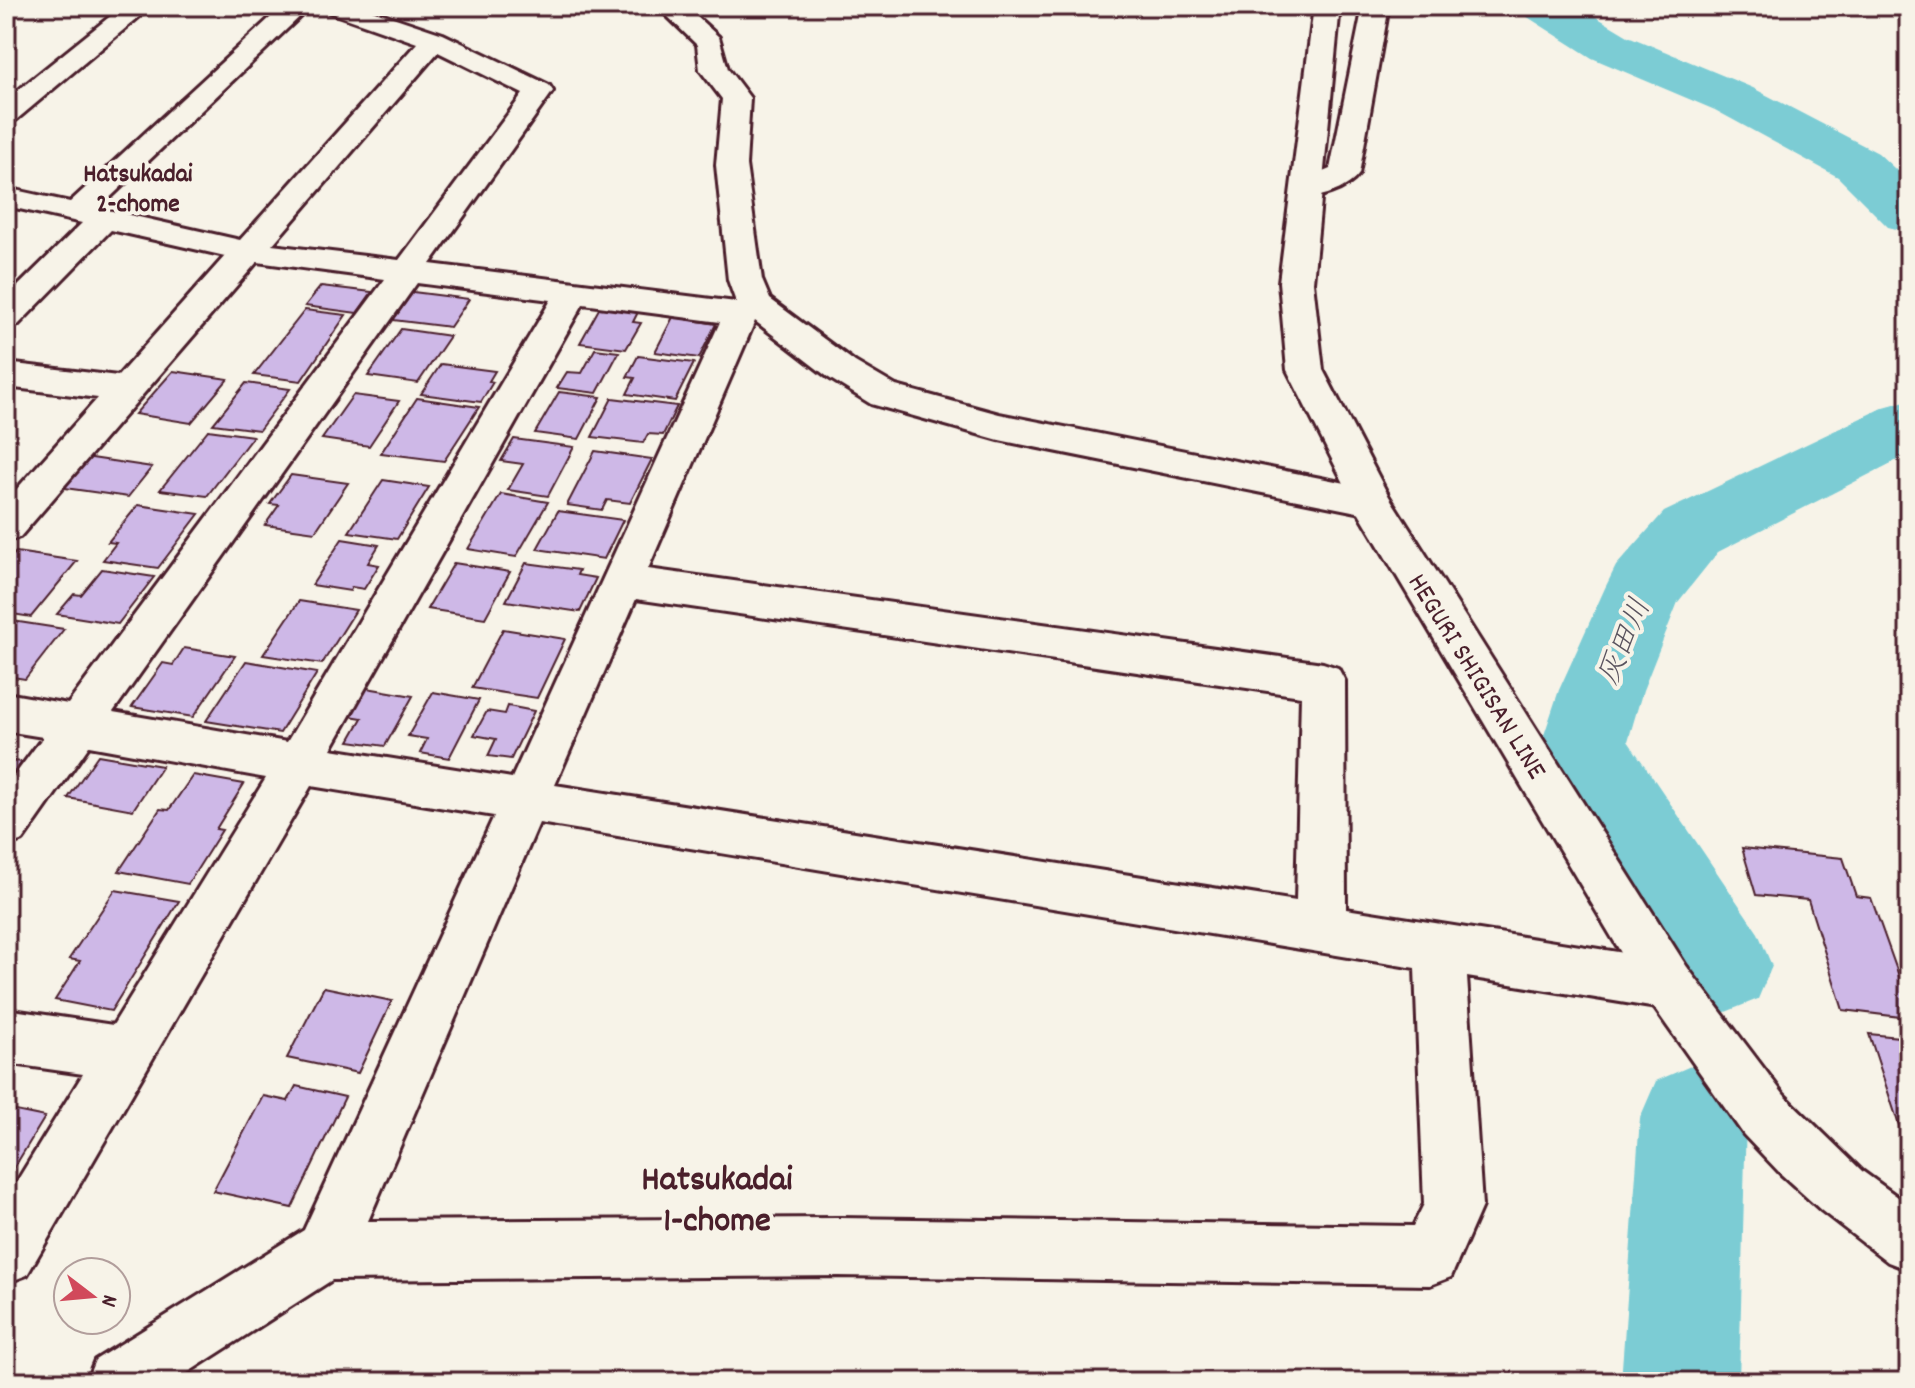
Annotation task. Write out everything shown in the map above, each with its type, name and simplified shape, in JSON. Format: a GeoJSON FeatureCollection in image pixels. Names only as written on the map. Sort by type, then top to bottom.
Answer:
{"type":"FeatureCollection","features":[{"type":"Feature","properties":{"kind":"street"},"geometry":{"type":"LineString","coordinates":[[6,114],[139,6]]}},
{"type":"Feature","properties":{"kind":"street"},"geometry":{"type":"LineString","coordinates":[[6,317],[91,216],[298,6]]}},
{"type":"Feature","properties":{"kind":"street"},"geometry":{"type":"LineString","coordinates":[[6,825],[539,91],[434,40],[335,6]]}},
{"type":"Feature","properties":{"kind":"street"},"geometry":{"type":"LineString","coordinates":[[325,1251],[624,581],[749,310],[731,165],[736,98],[714,70],[710,43],[670,6]]}},
{"type":"Feature","properties":{"kind":"street","name":"HEGURI SHIGISAN LINE"},"geometry":{"type":"LineString","coordinates":[[1327,6],[1296,282],[1305,370],[1372,501],[1669,985],[1782,1134],[1842,1191],[1909,1241]]}},
{"type":"Feature","properties":{"kind":"street"},"geometry":{"type":"LineString","coordinates":[[1308,190],[1344,174],[1376,6]]}},
{"type":"Feature","properties":{"kind":"street"},"geometry":{"type":"LineString","coordinates":[[6,527],[245,251],[434,40]]}},
{"type":"Feature","properties":{"kind":"street"},"geometry":{"type":"LineString","coordinates":[[6,197],[245,251],[573,292],[749,310],[884,395],[999,427],[1372,501]]}},
{"type":"Feature","properties":{"kind":"street"},"geometry":{"type":"LineString","coordinates":[[6,1254],[299,764],[573,292]]}},
{"type":"Feature","properties":{"kind":"street"},"geometry":{"type":"LineString","coordinates":[[6,375],[125,389]]}},
{"type":"Feature","properties":{"kind":"street"},"geometry":{"type":"LineString","coordinates":[[624,581],[1323,681],[1321,930]]}},
{"type":"Feature","properties":{"kind":"street"},"geometry":{"type":"LineString","coordinates":[[6,712],[299,764],[1669,985]]}},
{"type":"Feature","properties":{"kind":"street"},"geometry":{"type":"LineString","coordinates":[[117,1382],[325,1251],[839,1247],[1430,1256],[1453,1206],[1440,950]]}},
{"type":"Feature","properties":{"kind":"street"},"geometry":{"type":"LineString","coordinates":[[6,1036],[125,1054]]}},
{"type":"Feature","properties":{"kind":"building"},"geometry":{"type":"Polygon","coordinates":[[[321,286],[372,292],[357,313],[305,306],[321,286]]]}},
{"type":"Feature","properties":{"kind":"building"},"geometry":{"type":"Polygon","coordinates":[[[413,292],[469,299],[450,327],[393,320],[413,292]]]}},
{"type":"Feature","properties":{"kind":"building"},"geometry":{"type":"Polygon","coordinates":[[[600,307],[638,312],[633,322],[641,323],[626,349],[580,343],[600,307]]]}},
{"type":"Feature","properties":{"kind":"building"},"geometry":{"type":"Polygon","coordinates":[[[305,310],[346,315],[301,381],[254,375],[305,310]]]}},
{"type":"Feature","properties":{"kind":"building"},"geometry":{"type":"Polygon","coordinates":[[[673,317],[716,324],[699,358],[655,352],[673,317]]]}},
{"type":"Feature","properties":{"kind":"building"},"geometry":{"type":"Polygon","coordinates":[[[401,329],[450,336],[418,383],[368,376],[401,329]]]}},
{"type":"Feature","properties":{"kind":"building"},"geometry":{"type":"Polygon","coordinates":[[[595,349],[619,352],[597,393],[557,388],[567,372],[582,373],[595,349]]]}},
{"type":"Feature","properties":{"kind":"building"},"geometry":{"type":"Polygon","coordinates":[[[638,356],[694,363],[675,401],[627,394],[635,378],[627,377],[638,356]]]}},
{"type":"Feature","properties":{"kind":"building"},"geometry":{"type":"Polygon","coordinates":[[[441,364],[495,371],[489,381],[493,382],[481,402],[421,394],[441,364]]]}},
{"type":"Feature","properties":{"kind":"building"},"geometry":{"type":"Polygon","coordinates":[[[173,371],[228,379],[191,423],[135,414],[173,371]]]}},
{"type":"Feature","properties":{"kind":"building"},"geometry":{"type":"Polygon","coordinates":[[[246,383],[290,389],[259,430],[213,424],[246,383]]]}},
{"type":"Feature","properties":{"kind":"building"},"geometry":{"type":"Polygon","coordinates":[[[559,392],[601,397],[579,439],[535,433],[559,392]]]}},
{"type":"Feature","properties":{"kind":"building"},"geometry":{"type":"Polygon","coordinates":[[[353,395],[399,401],[369,446],[322,439],[353,395]]]}},
{"type":"Feature","properties":{"kind":"building"},"geometry":{"type":"Polygon","coordinates":[[[417,398],[479,407],[444,461],[381,453],[417,398]]]}},
{"type":"Feature","properties":{"kind":"building"},"geometry":{"type":"Polygon","coordinates":[[[612,398],[677,406],[663,435],[648,434],[643,443],[592,437],[612,398]]]}},
{"type":"Feature","properties":{"kind":"building"},"geometry":{"type":"Polygon","coordinates":[[[208,430],[253,436],[207,496],[160,490],[208,430]]]}},
{"type":"Feature","properties":{"kind":"building"},"geometry":{"type":"Polygon","coordinates":[[[514,439],[574,447],[548,496],[508,490],[523,464],[501,461],[514,439]]]}},
{"type":"Feature","properties":{"kind":"building"},"geometry":{"type":"Polygon","coordinates":[[[595,451],[652,459],[630,503],[607,500],[602,510],[567,505],[595,451]]]}},
{"type":"Feature","properties":{"kind":"building"},"geometry":{"type":"Polygon","coordinates":[[[85,457],[152,467],[128,497],[58,487],[85,457]]]}},
{"type":"Feature","properties":{"kind":"building"},"geometry":{"type":"Polygon","coordinates":[[[291,475],[348,483],[315,532],[265,525],[279,505],[270,504],[291,475]]]}},
{"type":"Feature","properties":{"kind":"building"},"geometry":{"type":"Polygon","coordinates":[[[383,480],[429,487],[397,539],[349,532],[383,480]]]}},
{"type":"Feature","properties":{"kind":"building"},"geometry":{"type":"Polygon","coordinates":[[[501,494],[548,502],[516,557],[468,549],[501,494]]]}},
{"type":"Feature","properties":{"kind":"building"},"geometry":{"type":"Polygon","coordinates":[[[138,505],[199,514],[158,568],[103,560],[116,543],[108,542],[138,505]]]}},
{"type":"Feature","properties":{"kind":"building"},"geometry":{"type":"Polygon","coordinates":[[[558,511],[623,520],[604,559],[537,549],[558,511]]]}},
{"type":"Feature","properties":{"kind":"building"},"geometry":{"type":"Polygon","coordinates":[[[342,539],[379,545],[368,563],[379,565],[364,589],[352,587],[350,591],[312,585],[342,539]]]}},
{"type":"Feature","properties":{"kind":"building"},"geometry":{"type":"Polygon","coordinates":[[[16,552],[77,561],[31,617],[6,613],[6,563],[16,552]]]}},
{"type":"Feature","properties":{"kind":"building"},"geometry":{"type":"Polygon","coordinates":[[[454,563],[510,572],[485,618],[427,609],[454,563]]]}},
{"type":"Feature","properties":{"kind":"building"},"geometry":{"type":"Polygon","coordinates":[[[526,563],[579,570],[577,575],[596,578],[580,612],[506,601],[526,563]]]}},
{"type":"Feature","properties":{"kind":"building"},"geometry":{"type":"Polygon","coordinates":[[[102,569],[154,577],[118,624],[57,614],[74,594],[81,595],[102,569]]]}},
{"type":"Feature","properties":{"kind":"building"},"geometry":{"type":"Polygon","coordinates":[[[299,601],[356,610],[322,664],[263,655],[299,601]]]}},
{"type":"Feature","properties":{"kind":"building"},"geometry":{"type":"Polygon","coordinates":[[[6,620],[64,629],[25,679],[6,676],[6,620]]]}},
{"type":"Feature","properties":{"kind":"building"},"geometry":{"type":"Polygon","coordinates":[[[503,629],[565,639],[537,698],[472,688],[503,629]]]}},
{"type":"Feature","properties":{"kind":"building"},"geometry":{"type":"Polygon","coordinates":[[[184,648],[235,656],[193,717],[132,707],[163,663],[173,665],[184,648]]]}},
{"type":"Feature","properties":{"kind":"building"},"geometry":{"type":"Polygon","coordinates":[[[246,661],[317,673],[280,733],[206,721],[246,661]]]}},
{"type":"Feature","properties":{"kind":"building"},"geometry":{"type":"Polygon","coordinates":[[[367,688],[413,696],[385,746],[349,741],[362,718],[350,716],[367,688]]]}},
{"type":"Feature","properties":{"kind":"building"},"geometry":{"type":"Polygon","coordinates":[[[433,692],[479,700],[449,758],[420,753],[427,739],[408,736],[433,692]]]}},
{"type":"Feature","properties":{"kind":"building"},"geometry":{"type":"Polygon","coordinates":[[[508,706],[534,711],[511,759],[488,756],[496,739],[474,735],[487,711],[505,714],[508,706]]]}},
{"type":"Feature","properties":{"kind":"building"},"geometry":{"type":"Polygon","coordinates":[[[98,755],[162,766],[133,810],[68,798],[98,755]]]}},
{"type":"Feature","properties":{"kind":"building"},"geometry":{"type":"Polygon","coordinates":[[[6,760],[22,762],[10,778],[17,779],[6,794],[6,760]]]}},
{"type":"Feature","properties":{"kind":"building"},"geometry":{"type":"Polygon","coordinates":[[[193,775],[244,784],[216,829],[222,830],[188,884],[119,871],[160,809],[169,810],[193,775]]]}},
{"type":"Feature","properties":{"kind":"building"},"geometry":{"type":"Polygon","coordinates":[[[1742,848],[1843,858],[1856,896],[1871,898],[1909,1004],[1909,1018],[1843,1010],[1808,900],[1756,895],[1742,848]]]}},
{"type":"Feature","properties":{"kind":"building"},"geometry":{"type":"Polygon","coordinates":[[[115,890],[179,901],[111,1011],[55,1000],[80,961],[69,959],[115,890]]]}},
{"type":"Feature","properties":{"kind":"building"},"geometry":{"type":"Polygon","coordinates":[[[324,987],[392,1001],[358,1073],[287,1058],[324,987]]]}},
{"type":"Feature","properties":{"kind":"building"},"geometry":{"type":"Polygon","coordinates":[[[1869,1034],[1909,1038],[1909,1156],[1869,1034]]]}},
{"type":"Feature","properties":{"kind":"building"},"geometry":{"type":"Polygon","coordinates":[[[296,1086],[345,1097],[292,1208],[213,1191],[263,1096],[288,1101],[296,1086]]]}},
{"type":"Feature","properties":{"kind":"building"},"geometry":{"type":"Polygon","coordinates":[[[6,1109],[45,1117],[6,1181],[6,1109]]]}},
{"type":"Feature","properties":{"kind":"waterway","name":"灰田川"},"geometry":{"type":"LineString","coordinates":[[1543,6],[1610,47],[1734,99],[1858,165],[1909,214]]}},
{"type":"Feature","properties":{"kind":"waterway","name":"灰田川"},"geometry":{"type":"LineString","coordinates":[[1723,966],[1608,787],[1584,744],[1601,690],[1644,588],[1691,532],[1909,424]]}},
{"type":"Feature","properties":{"kind":"waterway","name":"灰田川"},"geometry":{"type":"LineString","coordinates":[[1680,1382],[1693,1118]]}},
{"type":"Feature","properties":{"kind":"district","name":"Hatsukadai 2-chome"},"geometry":{"type":"Point","coordinates":[138,187]}},
{"type":"Feature","properties":{"kind":"district","name":"Hatsukadai 1-chome"},"geometry":{"type":"Point","coordinates":[717,1196]}}]}
